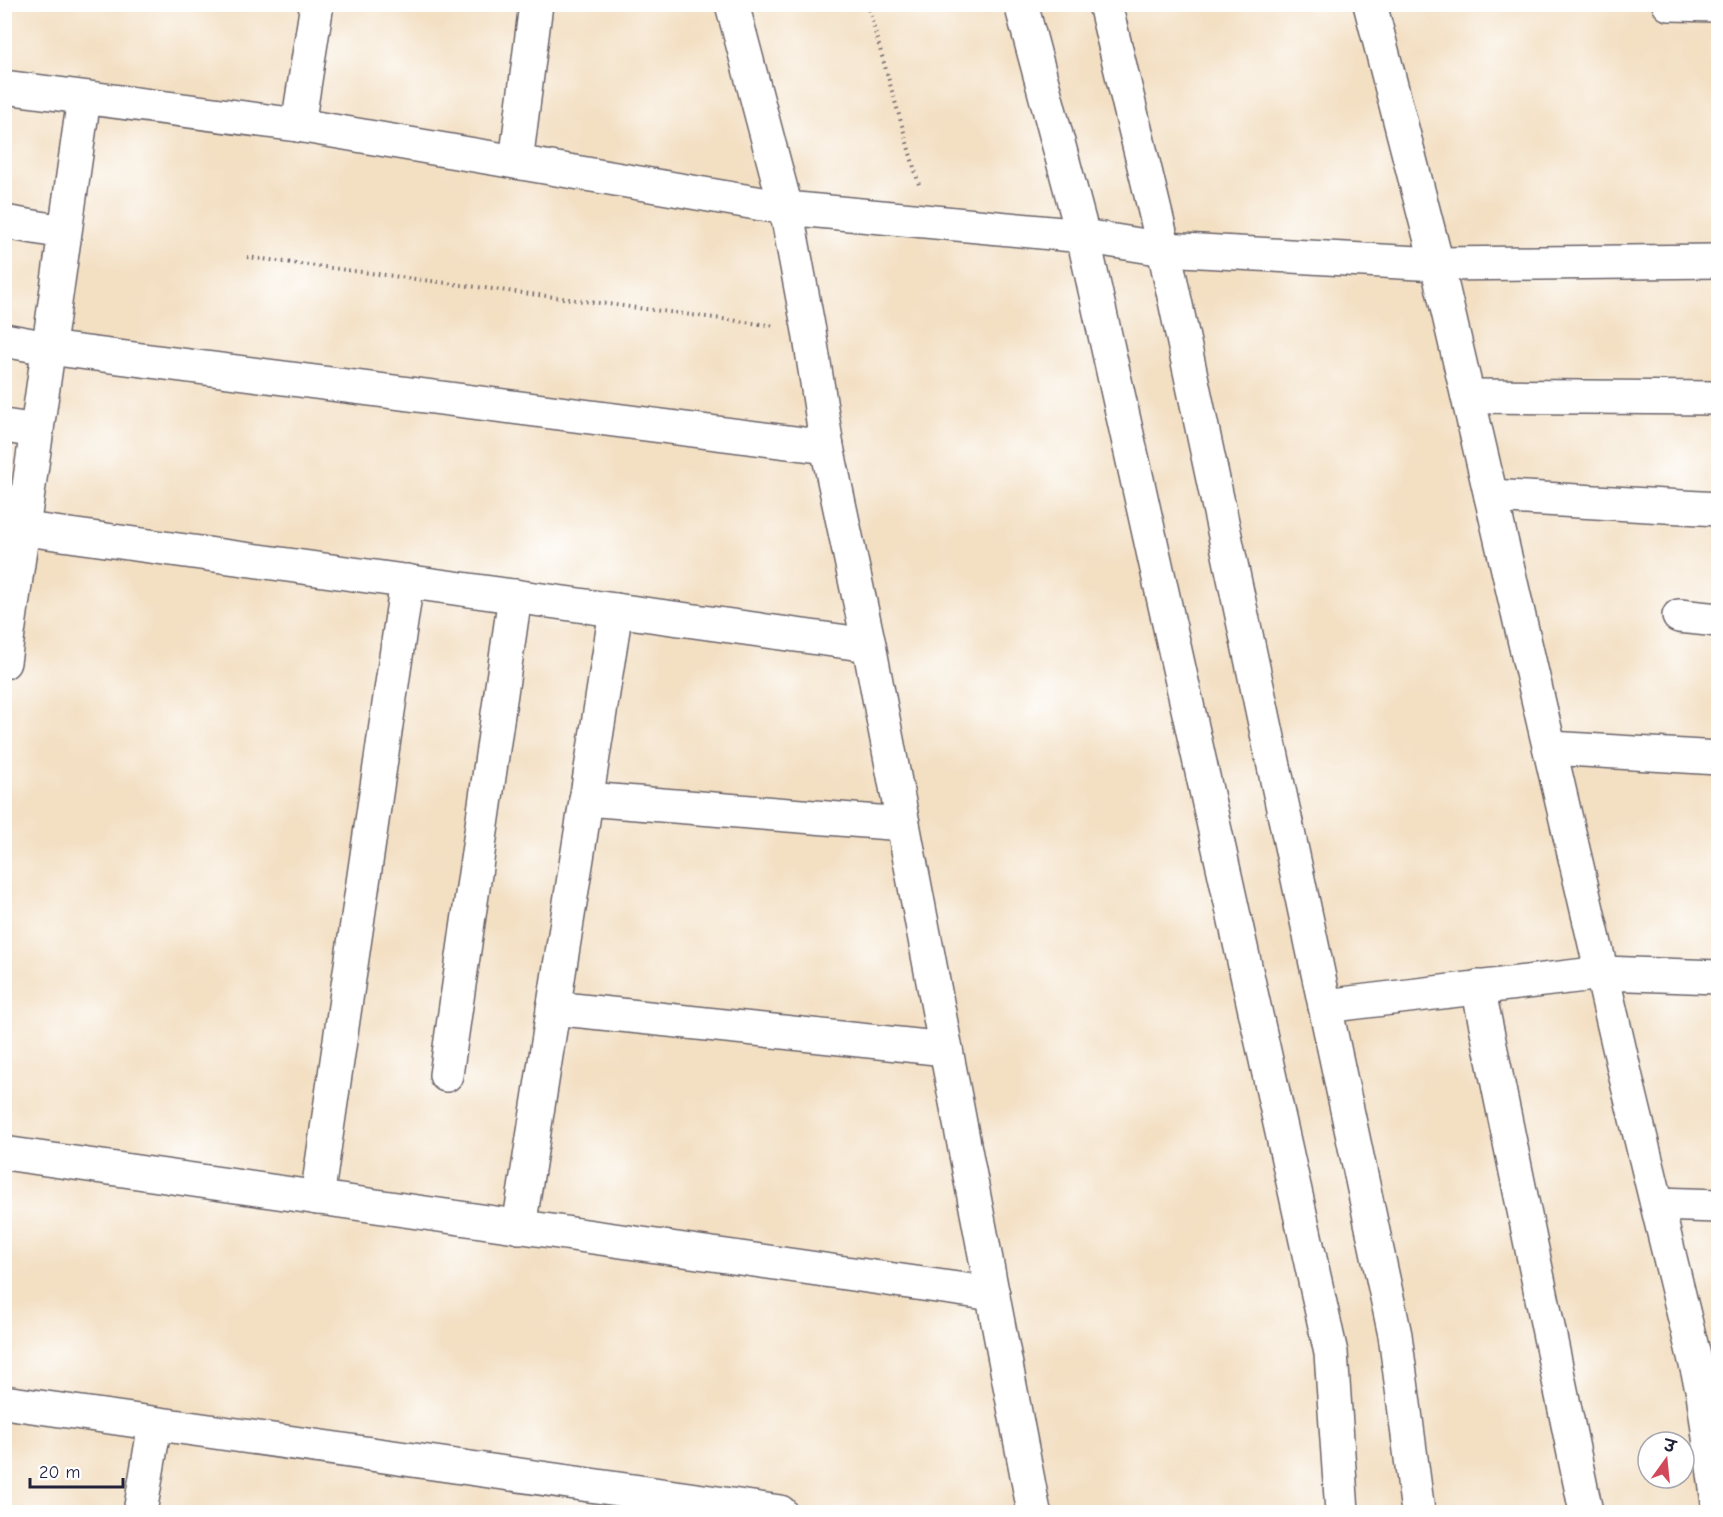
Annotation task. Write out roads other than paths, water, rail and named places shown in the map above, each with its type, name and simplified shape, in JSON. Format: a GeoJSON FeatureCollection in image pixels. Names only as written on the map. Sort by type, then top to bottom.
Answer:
{"type":"FeatureCollection","features":[{"type":"Feature","properties":{"kind":"street"},"geometry":{"type":"LineString","coordinates":[[298,125],[316,4]]}},
{"type":"Feature","properties":{"kind":"street"},"geometry":{"type":"LineString","coordinates":[[516,162],[536,4]]}},
{"type":"Feature","properties":{"kind":"street"},"geometry":{"type":"LineString","coordinates":[[732,4],[786,208],[809,331],[827,447],[869,645],[1034,1512]]}},
{"type":"Feature","properties":{"kind":"street"},"geometry":{"type":"LineString","coordinates":[[1021,4],[1083,236],[1331,1353],[1342,1512]]}},
{"type":"Feature","properties":{"kind":"street"},"geometry":{"type":"LineString","coordinates":[[1105,4],[1164,249],[1395,1335],[1408,1511]]}},
{"type":"Feature","properties":{"kind":"street"},"geometry":{"type":"LineString","coordinates":[[1370,4],[1437,264],[1602,973],[1703,1394],[1719,1503]]}},
{"type":"Feature","properties":{"kind":"street"},"geometry":{"type":"LineString","coordinates":[[1669,4],[1719,5]]}},
{"type":"Feature","properties":{"kind":"street"},"geometry":{"type":"LineString","coordinates":[[4,87],[298,125],[786,208],[1083,236],[1164,249],[1437,264],[1719,261]]}},
{"type":"Feature","properties":{"kind":"street"},"geometry":{"type":"LineString","coordinates":[[4,663],[14,528],[37,431],[84,98]]}},
{"type":"Feature","properties":{"kind":"street"},"geometry":{"type":"LineString","coordinates":[[4,222],[64,232]]}},
{"type":"Feature","properties":{"kind":"street"},"geometry":{"type":"LineString","coordinates":[[4,340],[48,348],[827,447]]}},
{"type":"Feature","properties":{"kind":"street"},"geometry":{"type":"LineString","coordinates":[[1468,396],[1719,398]]}},
{"type":"Feature","properties":{"kind":"street"},"geometry":{"type":"LineString","coordinates":[[4,426],[37,431]]}},
{"type":"Feature","properties":{"kind":"street"},"geometry":{"type":"LineString","coordinates":[[1491,496],[1719,509]]}},
{"type":"Feature","properties":{"kind":"street"},"geometry":{"type":"LineString","coordinates":[[14,528],[869,645]]}},
{"type":"Feature","properties":{"kind":"street"},"geometry":{"type":"LineString","coordinates":[[317,1198],[407,581]]}},
{"type":"Feature","properties":{"kind":"street"},"geometry":{"type":"LineString","coordinates":[[446,1075],[516,596]]}},
{"type":"Feature","properties":{"kind":"street"},"geometry":{"type":"LineString","coordinates":[[519,1227],[616,610]]}},
{"type":"Feature","properties":{"kind":"street"},"geometry":{"type":"LineString","coordinates":[[1679,616],[1719,620]]}},
{"type":"Feature","properties":{"kind":"street"},"geometry":{"type":"LineString","coordinates":[[1550,748],[1719,758]]}},
{"type":"Feature","properties":{"kind":"street"},"geometry":{"type":"LineString","coordinates":[[586,799],[903,825]]}},
{"type":"Feature","properties":{"kind":"street"},"geometry":{"type":"LineString","coordinates":[[1325,1006],[1602,973],[1719,977]]}},
{"type":"Feature","properties":{"kind":"street"},"geometry":{"type":"LineString","coordinates":[[1478,987],[1586,1512]]}},
{"type":"Feature","properties":{"kind":"street"},"geometry":{"type":"LineString","coordinates":[[553,1008],[946,1049]]}},
{"type":"Feature","properties":{"kind":"street"},"geometry":{"type":"LineString","coordinates":[[4,1154],[993,1294]]}},
{"type":"Feature","properties":{"kind":"street"},"geometry":{"type":"LineString","coordinates":[[1657,1204],[1719,1206]]}},
{"type":"Feature","properties":{"kind":"street"},"geometry":{"type":"LineString","coordinates":[[4,1402],[780,1512]]}},
{"type":"Feature","properties":{"kind":"street"},"geometry":{"type":"LineString","coordinates":[[140,1512],[155,1424]]}}]}
